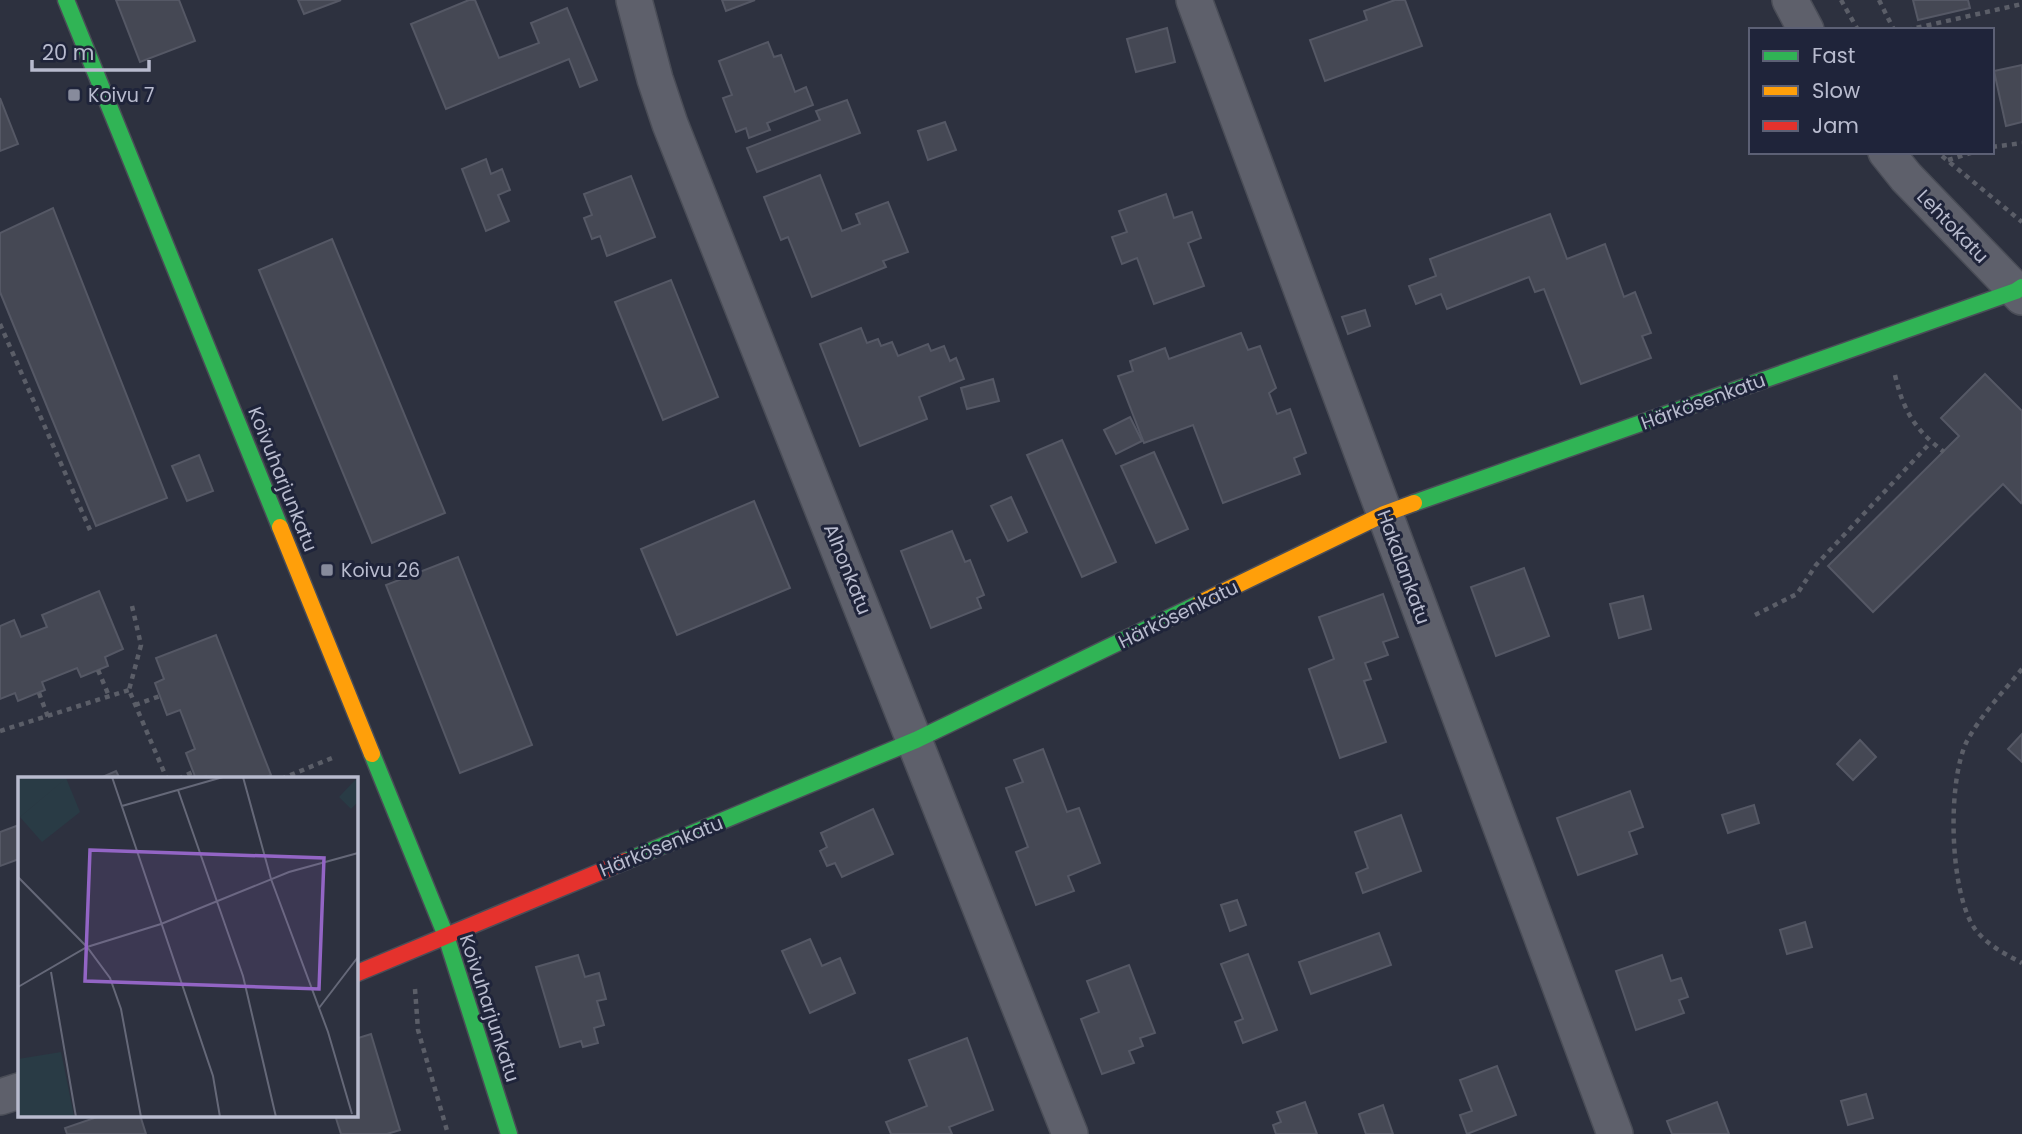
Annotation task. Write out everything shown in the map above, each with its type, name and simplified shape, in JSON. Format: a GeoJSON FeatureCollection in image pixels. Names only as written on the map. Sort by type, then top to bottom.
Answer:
{"type":"FeatureCollection","features":[{"type":"Feature","properties":{"kind":"street","name":"Koivuharjunkatu"},"geometry":{"type":"LineString","coordinates":[[66,0],[446,936],[509,1134]]}},
{"type":"Feature","properties":{"kind":"street","name":"Alhonkatu"},"geometry":{"type":"LineString","coordinates":[[634,0],[670,124],[1070,1134]]}},
{"type":"Feature","properties":{"kind":"street","name":"Hakalankatu"},"geometry":{"type":"LineString","coordinates":[[1194,0],[1615,1134]]}},
{"type":"Feature","properties":{"kind":"street"},"geometry":{"type":"LineString","coordinates":[[1790,0],[1805,28]]}},
{"type":"Feature","properties":{"kind":"street","name":"Lehtokatu"},"geometry":{"type":"LineString","coordinates":[[1888,154],[1906,177],[2020,292]]}},
{"type":"Feature","properties":{"kind":"street","name":"Härkösenkatu"},"geometry":{"type":"LineString","coordinates":[[357,973],[916,740],[1384,514],[2020,292]]}},
{"type":"Feature","properties":{"kind":"street"},"geometry":{"type":"LineString","coordinates":[[0,1097],[18,1091]]}},
{"type":"Feature","properties":{"kind":"path"},"geometry":{"type":"LineString","coordinates":[[1840,0],[1857,28]]}},
{"type":"Feature","properties":{"kind":"path"},"geometry":{"type":"LineString","coordinates":[[1879,0],[1893,28]]}},
{"type":"Feature","properties":{"kind":"path"},"geometry":{"type":"LineString","coordinates":[[1915,28],[2021,3]]}},
{"type":"Feature","properties":{"kind":"path"},"geometry":{"type":"LineString","coordinates":[[1994,147],[2022,143]]}},
{"type":"Feature","properties":{"kind":"path"},"geometry":{"type":"LineString","coordinates":[[1941,154],[2022,222]]}},
{"type":"Feature","properties":{"kind":"path"},"geometry":{"type":"LineString","coordinates":[[1947,160],[1967,154]]}},
{"type":"Feature","properties":{"kind":"path"},"geometry":{"type":"LineString","coordinates":[[0,324],[90,530]]}},
{"type":"Feature","properties":{"kind":"path"},"geometry":{"type":"LineString","coordinates":[[1886,337],[1899,395],[1912,421],[1944,452]]}},
{"type":"Feature","properties":{"kind":"path"},"geometry":{"type":"LineString","coordinates":[[1755,615],[1797,594],[1816,565],[1931,442]]}},
{"type":"Feature","properties":{"kind":"path"},"geometry":{"type":"LineString","coordinates":[[132,606],[141,645],[129,690],[166,777]]}},
{"type":"Feature","properties":{"kind":"path"},"geometry":{"type":"LineString","coordinates":[[2022,669],[1985,714],[1966,743],[1957,777],[1953,822],[1958,874],[1974,928],[1995,948],[2022,963]]}},
{"type":"Feature","properties":{"kind":"path"},"geometry":{"type":"LineString","coordinates":[[98,670],[109,696]]}},
{"type":"Feature","properties":{"kind":"path"},"geometry":{"type":"LineString","coordinates":[[0,731],[129,690]]}},
{"type":"Feature","properties":{"kind":"path"},"geometry":{"type":"LineString","coordinates":[[39,693],[48,717]]}},
{"type":"Feature","properties":{"kind":"path"},"geometry":{"type":"LineString","coordinates":[[135,705],[160,696]]}},
{"type":"Feature","properties":{"kind":"path"},"geometry":{"type":"LineString","coordinates":[[286,777],[338,756]]}},
{"type":"Feature","properties":{"kind":"path"},"geometry":{"type":"LineString","coordinates":[[182,777],[193,772]]}},
{"type":"Feature","properties":{"kind":"building"},"geometry":{"type":"Polygon","coordinates":[[[116,0],[179,0],[195,41],[140,62],[116,0]]]}},
{"type":"Feature","properties":{"kind":"building"},"geometry":{"type":"Polygon","coordinates":[[[298,0],[341,0],[304,14],[298,0]]]}},
{"type":"Feature","properties":{"kind":"building"},"geometry":{"type":"Polygon","coordinates":[[[469,0],[475,0],[499,58],[539,43],[531,23],[567,8],[597,80],[580,87],[569,59],[446,109],[411,24],[469,0]]]}},
{"type":"Feature","properties":{"kind":"building"},"geometry":{"type":"Polygon","coordinates":[[[722,0],[755,0],[726,11],[722,0]]]}},
{"type":"Feature","properties":{"kind":"building"},"geometry":{"type":"Polygon","coordinates":[[[1395,0],[1405,0],[1422,46],[1325,81],[1310,40],[1367,20],[1364,11],[1395,0]]]}},
{"type":"Feature","properties":{"kind":"building"},"geometry":{"type":"Polygon","coordinates":[[[1913,0],[1968,0],[1970,8],[1918,20],[1913,0]]]}},
{"type":"Feature","properties":{"kind":"building"},"geometry":{"type":"Polygon","coordinates":[[[1167,28],[1175,62],[1136,72],[1127,39],[1167,28]]]}},
{"type":"Feature","properties":{"kind":"building"},"geometry":{"type":"Polygon","coordinates":[[[768,42],[774,57],[781,55],[795,92],[806,87],[813,105],[767,123],[770,130],[749,138],[746,128],[736,132],[723,98],[732,95],[719,61],[768,42]]]}},
{"type":"Feature","properties":{"kind":"building"},"geometry":{"type":"Polygon","coordinates":[[[2022,65],[2022,122],[2006,126],[1994,71],[2022,65]]]}},
{"type":"Feature","properties":{"kind":"building"},"geometry":{"type":"Polygon","coordinates":[[[0,98],[18,144],[0,151],[0,98]]]}},
{"type":"Feature","properties":{"kind":"building"},"geometry":{"type":"Polygon","coordinates":[[[847,100],[860,133],[757,172],[747,148],[820,120],[816,111],[847,100]]]}},
{"type":"Feature","properties":{"kind":"building"},"geometry":{"type":"Polygon","coordinates":[[[945,122],[956,150],[928,160],[918,131],[945,122]]]}},
{"type":"Feature","properties":{"kind":"building"},"geometry":{"type":"Polygon","coordinates":[[[486,159],[491,174],[502,169],[510,190],[498,195],[509,221],[486,231],[462,169],[486,159]]]}},
{"type":"Feature","properties":{"kind":"building"},"geometry":{"type":"Polygon","coordinates":[[[820,175],[842,231],[860,224],[856,214],[888,202],[908,252],[883,261],[886,267],[812,297],[788,237],[781,240],[764,197],[820,175]]]}},
{"type":"Feature","properties":{"kind":"building"},"geometry":{"type":"Polygon","coordinates":[[[631,176],[655,237],[607,256],[600,236],[592,239],[584,218],[592,215],[584,194],[631,176]]]}},
{"type":"Feature","properties":{"kind":"building"},"geometry":{"type":"Polygon","coordinates":[[[1166,194],[1174,218],[1192,212],[1201,238],[1188,243],[1204,286],[1154,304],[1137,258],[1122,264],[1112,237],[1127,232],[1119,211],[1166,194]]]}},
{"type":"Feature","properties":{"kind":"building"},"geometry":{"type":"Polygon","coordinates":[[[53,208],[167,498],[96,526],[0,292],[0,233],[53,208]]]}},
{"type":"Feature","properties":{"kind":"building"},"geometry":{"type":"Polygon","coordinates":[[[1550,214],[1567,259],[1605,244],[1624,297],[1635,292],[1651,333],[1642,336],[1651,358],[1581,384],[1544,289],[1535,292],[1529,277],[1447,309],[1441,294],[1416,304],[1409,286],[1436,276],[1430,259],[1550,214]]]}},
{"type":"Feature","properties":{"kind":"building"},"geometry":{"type":"Polygon","coordinates":[[[332,239],[445,513],[372,543],[259,270],[332,239]]]}},
{"type":"Feature","properties":{"kind":"building"},"geometry":{"type":"Polygon","coordinates":[[[671,280],[718,397],[663,420],[615,302],[671,280]]]}},
{"type":"Feature","properties":{"kind":"building"},"geometry":{"type":"Polygon","coordinates":[[[1365,310],[1370,326],[1348,334],[1342,317],[1365,310]]]}},
{"type":"Feature","properties":{"kind":"building"},"geometry":{"type":"Polygon","coordinates":[[[861,328],[867,343],[878,339],[881,346],[892,342],[898,356],[928,344],[931,351],[944,346],[950,361],[956,358],[964,379],[919,397],[927,419],[860,446],[820,344],[861,328]]]}},
{"type":"Feature","properties":{"kind":"building"},"geometry":{"type":"Polygon","coordinates":[[[1241,333],[1248,350],[1260,346],[1276,388],[1269,393],[1277,414],[1290,409],[1306,453],[1294,458],[1300,474],[1223,503],[1193,425],[1144,443],[1118,376],[1133,371],[1130,361],[1165,348],[1169,359],[1241,333]]]}},
{"type":"Feature","properties":{"kind":"building"},"geometry":{"type":"Polygon","coordinates":[[[1985,374],[2022,411],[2022,501],[2021,503],[2003,484],[1873,612],[1828,566],[1959,436],[1941,418],[1985,374]]]}},
{"type":"Feature","properties":{"kind":"building"},"geometry":{"type":"Polygon","coordinates":[[[993,379],[999,401],[967,409],[961,388],[993,379]]]}},
{"type":"Feature","properties":{"kind":"building"},"geometry":{"type":"Polygon","coordinates":[[[1130,417],[1142,441],[1116,454],[1104,430],[1130,417]]]}},
{"type":"Feature","properties":{"kind":"building"},"geometry":{"type":"Polygon","coordinates":[[[1062,440],[1116,562],[1082,577],[1027,455],[1062,440]]]}},
{"type":"Feature","properties":{"kind":"building"},"geometry":{"type":"Polygon","coordinates":[[[1154,452],[1188,529],[1156,543],[1121,466],[1154,452]]]}},
{"type":"Feature","properties":{"kind":"building"},"geometry":{"type":"Polygon","coordinates":[[[199,455],[213,491],[187,501],[172,466],[199,455]]]}},
{"type":"Feature","properties":{"kind":"building"},"geometry":{"type":"Polygon","coordinates":[[[1011,497],[1027,532],[1008,541],[991,506],[1011,497]]]}},
{"type":"Feature","properties":{"kind":"building"},"geometry":{"type":"Polygon","coordinates":[[[754,501],[790,588],[677,635],[641,549],[754,501]]]}},
{"type":"Feature","properties":{"kind":"building"},"geometry":{"type":"Polygon","coordinates":[[[952,531],[965,562],[970,560],[984,595],[977,598],[981,608],[931,628],[901,551],[952,531]]]}},
{"type":"Feature","properties":{"kind":"building"},"geometry":{"type":"Polygon","coordinates":[[[458,557],[532,745],[460,773],[386,585],[458,557]]]}},
{"type":"Feature","properties":{"kind":"building"},"geometry":{"type":"Polygon","coordinates":[[[1524,568],[1549,636],[1496,656],[1471,587],[1524,568]]]}},
{"type":"Feature","properties":{"kind":"building"},"geometry":{"type":"Polygon","coordinates":[[[99,591],[123,649],[105,657],[108,666],[81,677],[77,668],[42,682],[45,690],[18,701],[15,693],[0,699],[0,626],[14,620],[21,637],[47,627],[42,615],[99,591]]]}},
{"type":"Feature","properties":{"kind":"building"},"geometry":{"type":"Polygon","coordinates":[[[1383,594],[1398,637],[1383,642],[1388,655],[1365,663],[1371,679],[1364,681],[1386,742],[1340,758],[1309,669],[1334,659],[1319,617],[1383,594]]]}},
{"type":"Feature","properties":{"kind":"building"},"geometry":{"type":"Polygon","coordinates":[[[1643,596],[1651,629],[1619,638],[1610,604],[1643,596]]]}},
{"type":"Feature","properties":{"kind":"building"},"geometry":{"type":"Polygon","coordinates":[[[216,635],[271,775],[195,777],[186,753],[195,749],[180,710],[167,715],[155,683],[164,679],[156,658],[216,635]]]}},
{"type":"Feature","properties":{"kind":"building"},"geometry":{"type":"Polygon","coordinates":[[[2022,734],[2022,762],[2008,749],[2022,734]]]}},
{"type":"Feature","properties":{"kind":"building"},"geometry":{"type":"Polygon","coordinates":[[[1860,740],[1876,757],[1853,780],[1837,764],[1860,740]]]}},
{"type":"Feature","properties":{"kind":"building"},"geometry":{"type":"Polygon","coordinates":[[[1043,749],[1067,812],[1079,808],[1100,863],[1068,876],[1074,891],[1036,905],[1016,852],[1028,847],[1006,788],[1023,782],[1014,760],[1043,749]]]}},
{"type":"Feature","properties":{"kind":"building"},"geometry":{"type":"Polygon","coordinates":[[[116,771],[119,777],[102,777],[116,771]]]}},
{"type":"Feature","properties":{"kind":"building"},"geometry":{"type":"Polygon","coordinates":[[[1630,791],[1643,827],[1629,832],[1637,854],[1578,875],[1557,818],[1630,791]]]}},
{"type":"Feature","properties":{"kind":"building"},"geometry":{"type":"Polygon","coordinates":[[[1754,805],[1759,823],[1728,833],[1722,815],[1754,805]]]}},
{"type":"Feature","properties":{"kind":"building"},"geometry":{"type":"Polygon","coordinates":[[[873,809],[893,854],[842,877],[835,863],[827,866],[820,851],[827,847],[821,833],[873,809]]]}},
{"type":"Feature","properties":{"kind":"building"},"geometry":{"type":"Polygon","coordinates":[[[1401,815],[1421,871],[1363,893],[1356,873],[1368,868],[1355,832],[1401,815]]]}},
{"type":"Feature","properties":{"kind":"building"},"geometry":{"type":"Polygon","coordinates":[[[18,825],[18,859],[0,866],[0,832],[18,825]]]}},
{"type":"Feature","properties":{"kind":"building"},"geometry":{"type":"Polygon","coordinates":[[[1237,900],[1246,925],[1230,931],[1221,905],[1237,900]]]}},
{"type":"Feature","properties":{"kind":"building"},"geometry":{"type":"Polygon","coordinates":[[[1805,922],[1812,947],[1787,954],[1780,930],[1805,922]]]}},
{"type":"Feature","properties":{"kind":"building"},"geometry":{"type":"Polygon","coordinates":[[[1379,933],[1391,965],[1311,994],[1299,962],[1379,933]]]}},
{"type":"Feature","properties":{"kind":"building"},"geometry":{"type":"Polygon","coordinates":[[[810,939],[822,966],[840,958],[855,993],[810,1013],[782,951],[810,939]]]}},
{"type":"Feature","properties":{"kind":"building"},"geometry":{"type":"Polygon","coordinates":[[[1248,954],[1277,1030],[1243,1043],[1235,1022],[1243,1019],[1221,964],[1248,954]]]}},
{"type":"Feature","properties":{"kind":"building"},"geometry":{"type":"Polygon","coordinates":[[[578,955],[585,977],[599,973],[606,999],[597,1001],[604,1025],[594,1028],[598,1043],[583,1047],[581,1041],[560,1047],[536,967],[578,955]]]}},
{"type":"Feature","properties":{"kind":"building"},"geometry":{"type":"Polygon","coordinates":[[[1662,955],[1671,981],[1681,978],[1688,997],[1679,1000],[1684,1013],[1636,1030],[1616,971],[1662,955]]]}},
{"type":"Feature","properties":{"kind":"building"},"geometry":{"type":"Polygon","coordinates":[[[1129,965],[1155,1033],[1140,1038],[1143,1046],[1129,1051],[1134,1063],[1102,1074],[1081,1019],[1099,1012],[1087,981],[1129,965]]]}},
{"type":"Feature","properties":{"kind":"building"},"geometry":{"type":"Polygon","coordinates":[[[371,1034],[400,1130],[387,1134],[341,1134],[335,1116],[357,1116],[357,1038],[371,1034]]]}},
{"type":"Feature","properties":{"kind":"building"},"geometry":{"type":"Polygon","coordinates":[[[967,1038],[993,1110],[949,1127],[952,1134],[891,1134],[886,1122],[927,1106],[909,1060],[967,1038]]]}},
{"type":"Feature","properties":{"kind":"building"},"geometry":{"type":"Polygon","coordinates":[[[1497,1066],[1516,1115],[1467,1134],[1460,1115],[1472,1111],[1460,1080],[1497,1066]]]}},
{"type":"Feature","properties":{"kind":"building"},"geometry":{"type":"Polygon","coordinates":[[[1866,1094],[1873,1118],[1848,1125],[1841,1101],[1866,1094]]]}},
{"type":"Feature","properties":{"kind":"building"},"geometry":{"type":"Polygon","coordinates":[[[1305,1102],[1317,1134],[1276,1134],[1273,1125],[1281,1122],[1277,1112],[1305,1102]]]}},
{"type":"Feature","properties":{"kind":"building"},"geometry":{"type":"Polygon","coordinates":[[[1717,1102],[1729,1134],[1672,1134],[1667,1121],[1717,1102]]]}},
{"type":"Feature","properties":{"kind":"building"},"geometry":{"type":"Polygon","coordinates":[[[1383,1105],[1393,1134],[1366,1134],[1359,1114],[1383,1105]]]}},
{"type":"Feature","properties":{"kind":"building"},"geometry":{"type":"Polygon","coordinates":[[[100,1116],[140,1116],[146,1134],[67,1134],[65,1128],[100,1116]]]}},
{"type":"Feature","properties":{"kind":"traffic: fast"},"geometry":{"type":"LineString","coordinates":[[66,0],[280,527]]}},
{"type":"Feature","properties":{"kind":"traffic: fast"},"geometry":{"type":"LineString","coordinates":[[1414,503],[2022,287]]}},
{"type":"Feature","properties":{"kind":"traffic: fast"},"geometry":{"type":"LineString","coordinates":[[626,861],[916,740],[1200,603]]}},
{"type":"Feature","properties":{"kind":"traffic: fast"},"geometry":{"type":"LineString","coordinates":[[372,754],[446,936],[509,1134]]}},
{"type":"Feature","properties":{"kind":"traffic: slow"},"geometry":{"type":"LineString","coordinates":[[1200,603],[1384,514],[1414,503]]}},
{"type":"Feature","properties":{"kind":"traffic: slow"},"geometry":{"type":"LineString","coordinates":[[280,527],[372,754]]}},
{"type":"Feature","properties":{"kind":"traffic: jam"},"geometry":{"type":"LineString","coordinates":[[357,973],[626,861]]}},
{"type":"Feature","properties":{"kind":"place","name":"Koivu 7"},"geometry":{"type":"Point","coordinates":[74,95]}},
{"type":"Feature","properties":{"kind":"place","name":"Koivu 26"},"geometry":{"type":"Point","coordinates":[327,570]}}]}
